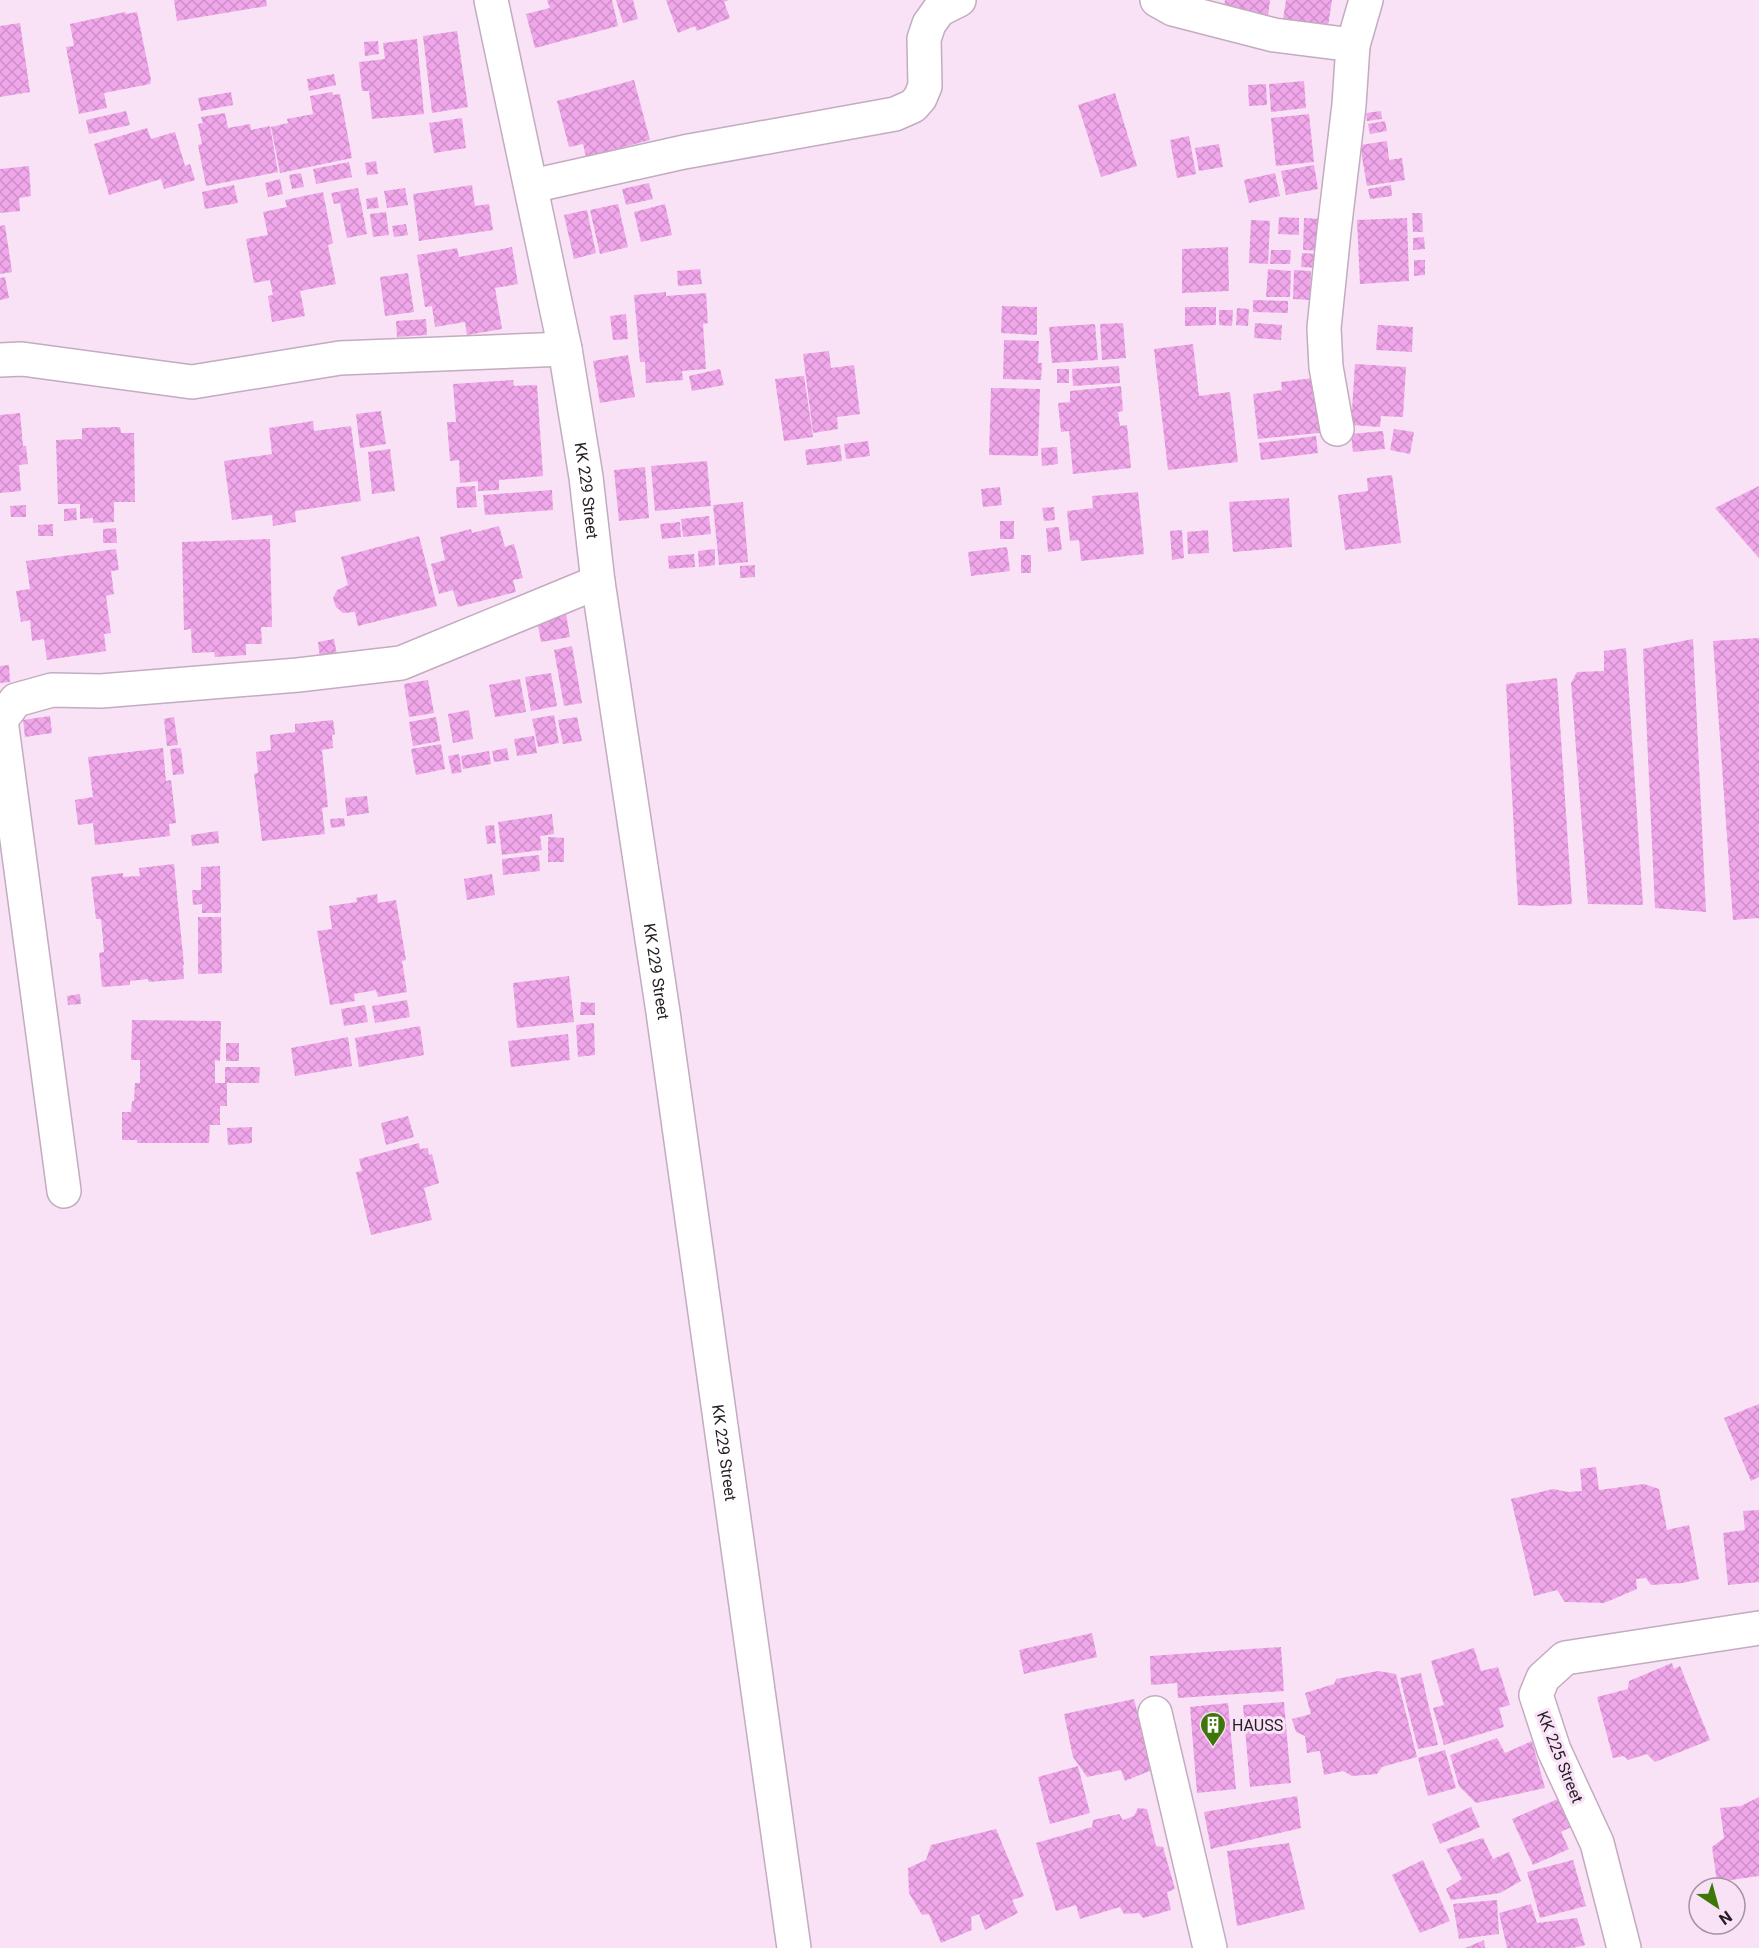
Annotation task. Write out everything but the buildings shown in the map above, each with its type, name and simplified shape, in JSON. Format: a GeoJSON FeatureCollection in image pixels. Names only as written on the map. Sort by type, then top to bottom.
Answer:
{"type":"FeatureCollection","features":[{"type":"Feature","properties":{"kind":"street","name":"KK 229 Street"},"geometry":{"type":"LineString","coordinates":[[491,0],[565,349],[586,477],[598,582],[663,1012],[794,1948]]}},
{"type":"Feature","properties":{"kind":"street"},"geometry":{"type":"LineString","coordinates":[[532,186],[684,152],[895,114],[913,106],[920,98],[925,86],[924,39],[929,24],[939,10],[959,0]]}},
{"type":"Feature","properties":{"kind":"street"},"geometry":{"type":"LineString","coordinates":[[1157,0],[1173,9],[1274,35],[1353,45]]}},
{"type":"Feature","properties":{"kind":"street"},"geometry":{"type":"LineString","coordinates":[[1337,429],[1326,367],[1324,328],[1349,105],[1353,45],[1366,0]]}},
{"type":"Feature","properties":{"kind":"street"},"geometry":{"type":"LineString","coordinates":[[0,360],[22,359],[192,382],[339,358],[565,349]]}},
{"type":"Feature","properties":{"kind":"street"},"geometry":{"type":"LineString","coordinates":[[64,1191],[1,720],[16,700],[52,690],[101,692],[298,675],[401,663],[598,582]]}},
{"type":"Feature","properties":{"kind":"street","name":"KK 225 Street"},"geometry":{"type":"LineString","coordinates":[[1624,1948],[1597,1843],[1554,1750],[1536,1695],[1543,1678],[1565,1659],[1759,1629]]}},
{"type":"Feature","properties":{"kind":"street"},"geometry":{"type":"LineString","coordinates":[[1155,1713],[1210,1948]]}},
{"type":"Feature","properties":{"kind":"place","name":"HAUSS"},"geometry":{"type":"Point","coordinates":[1213,1748]}}]}
